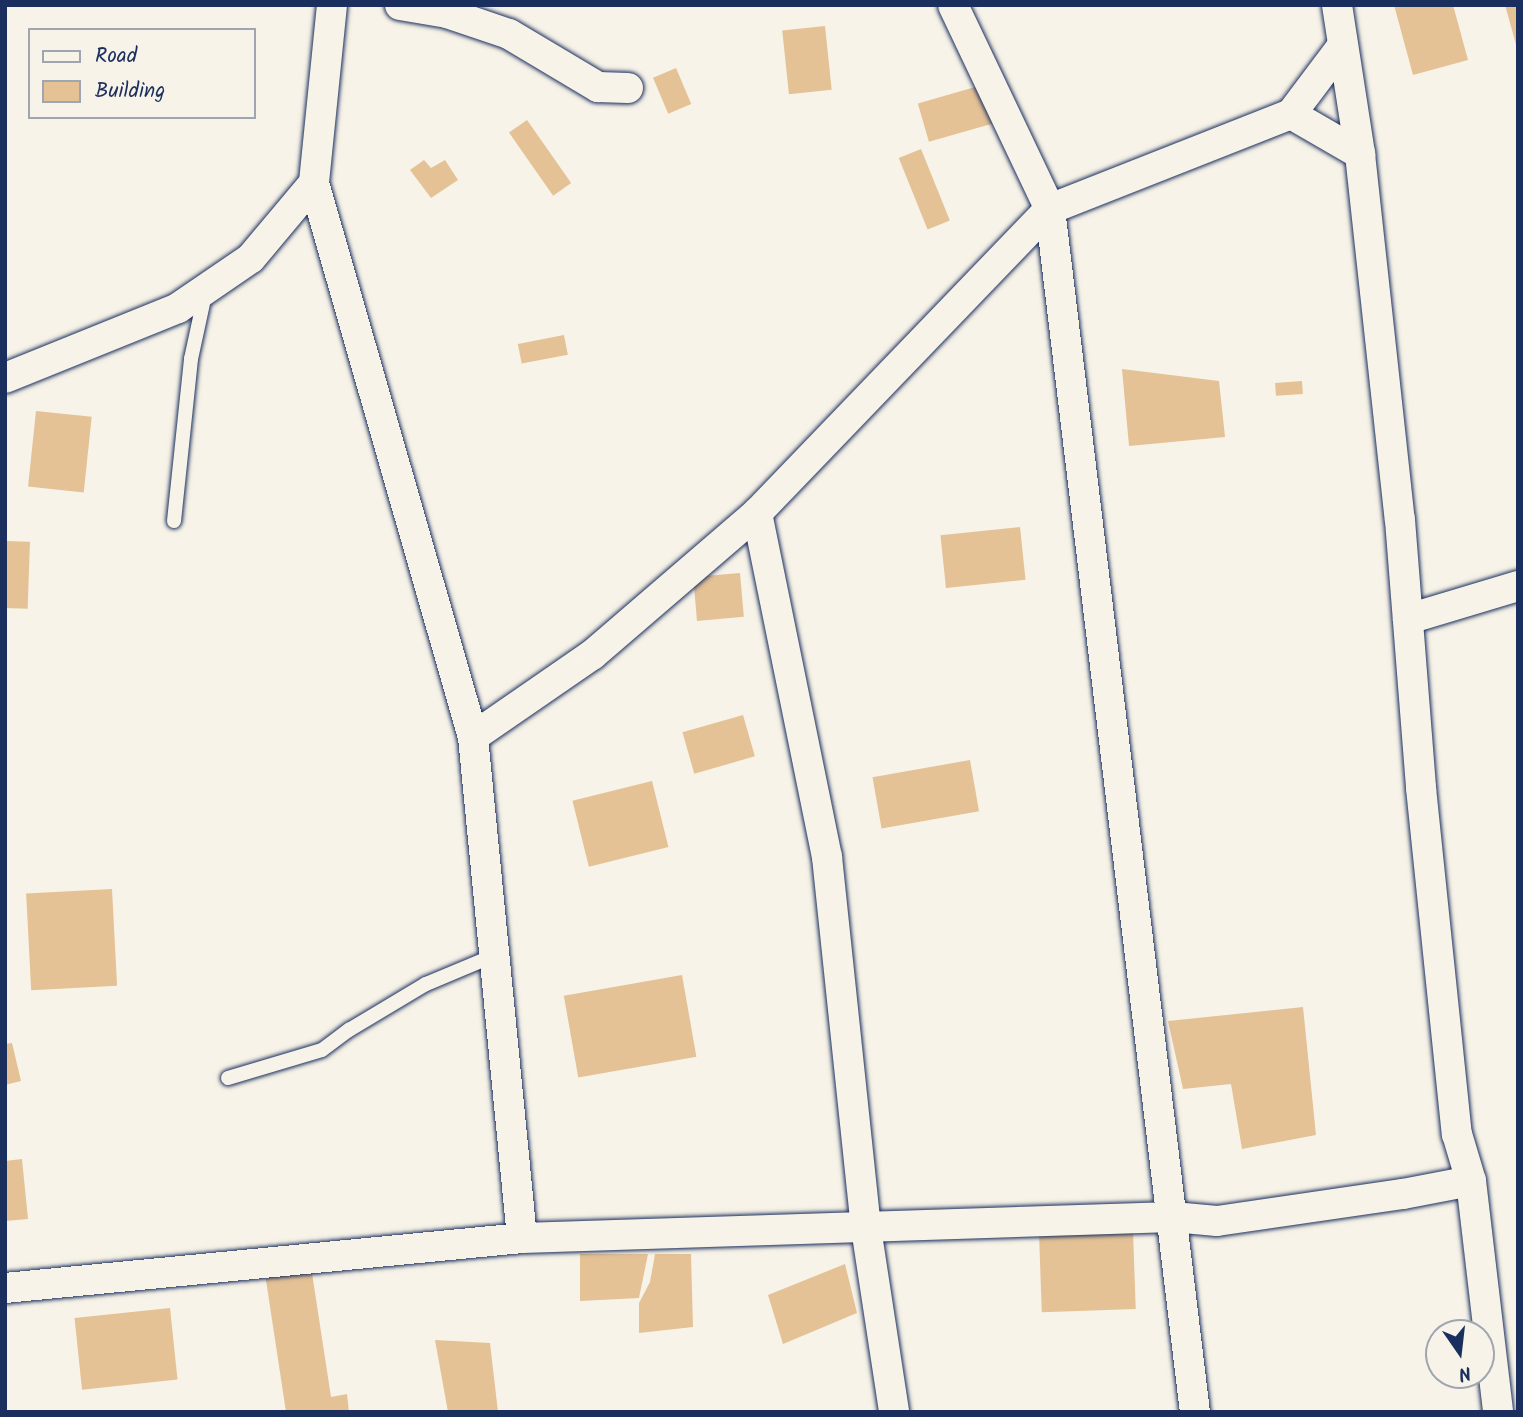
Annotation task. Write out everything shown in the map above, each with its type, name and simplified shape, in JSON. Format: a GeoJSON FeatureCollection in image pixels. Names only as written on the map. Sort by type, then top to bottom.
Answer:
{"type":"FeatureCollection","features":[{"type":"Feature","properties":{"kind":"street"},"geometry":{"type":"LineString","coordinates":[[332,5],[314,183],[472,737],[522,1238]]}},
{"type":"Feature","properties":{"kind":"street"},"geometry":{"type":"LineString","coordinates":[[400,5],[447,13],[509,34],[598,87],[628,88]]}},
{"type":"Feature","properties":{"kind":"street"},"geometry":{"type":"LineString","coordinates":[[953,5],[1050,209],[1195,1412]]}},
{"type":"Feature","properties":{"kind":"street"},"geometry":{"type":"LineString","coordinates":[[1337,5],[1360,154],[1457,1134],[1471,1181],[1498,1412]]}},
{"type":"Feature","properties":{"kind":"street"},"geometry":{"type":"LineString","coordinates":[[472,737],[592,655],[757,513],[1050,209],[1291,114],[1343,45]]}},
{"type":"Feature","properties":{"kind":"street"},"geometry":{"type":"LineString","coordinates":[[1291,114],[1360,154]]}},
{"type":"Feature","properties":{"kind":"street"},"geometry":{"type":"LineString","coordinates":[[5,378],[178,308],[251,258],[314,183]]}},
{"type":"Feature","properties":{"kind":"street"},"geometry":{"type":"LineString","coordinates":[[757,513],[827,857],[866,1228],[894,1412]]}},
{"type":"Feature","properties":{"kind":"street"},"geometry":{"type":"LineString","coordinates":[[1408,619],[1518,586]]}},
{"type":"Feature","properties":{"kind":"street"},"geometry":{"type":"LineString","coordinates":[[5,1288],[522,1238],[1173,1217],[1217,1221],[1267,1216],[1471,1181]]}},
{"type":"Feature","properties":{"kind":"lane"},"geometry":{"type":"LineString","coordinates":[[174,521],[191,359],[206,289]]}},
{"type":"Feature","properties":{"kind":"lane"},"geometry":{"type":"LineString","coordinates":[[228,1078],[322,1051],[349,1030],[426,984],[493,956]]}},
{"type":"Feature","properties":{"kind":"building"},"geometry":{"type":"Polygon","coordinates":[[[1394,5],[1453,5],[1468,60],[1413,75],[1394,5]]]}},
{"type":"Feature","properties":{"kind":"building"},"geometry":{"type":"Polygon","coordinates":[[[1505,5],[1518,5],[1518,48],[1517,48],[1505,5]]]}},
{"type":"Feature","properties":{"kind":"building"},"geometry":{"type":"Polygon","coordinates":[[[825,26],[832,90],[789,94],[782,30],[825,26]]]}},
{"type":"Feature","properties":{"kind":"building"},"geometry":{"type":"Polygon","coordinates":[[[676,68],[691,104],[668,114],[653,78],[676,68]]]}},
{"type":"Feature","properties":{"kind":"building"},"geometry":{"type":"Polygon","coordinates":[[[989,83],[1000,121],[929,142],[918,103],[989,83]]]}},
{"type":"Feature","properties":{"kind":"building"},"geometry":{"type":"Polygon","coordinates":[[[527,120],[571,183],[553,196],[509,133],[527,120]]]}},
{"type":"Feature","properties":{"kind":"building"},"geometry":{"type":"Polygon","coordinates":[[[921,149],[950,220],[928,229],[899,158],[921,149]]]}},
{"type":"Feature","properties":{"kind":"building"},"geometry":{"type":"Polygon","coordinates":[[[424,160],[431,168],[445,160],[458,180],[431,198],[410,170],[424,160]]]}},
{"type":"Feature","properties":{"kind":"building"},"geometry":{"type":"Polygon","coordinates":[[[564,335],[568,355],[522,364],[518,344],[564,335]]]}},
{"type":"Feature","properties":{"kind":"building"},"geometry":{"type":"Polygon","coordinates":[[[1122,369],[1219,381],[1225,437],[1129,446],[1122,369]]]}},
{"type":"Feature","properties":{"kind":"building"},"geometry":{"type":"Polygon","coordinates":[[[1302,381],[1303,394],[1276,396],[1275,383],[1302,381]]]}},
{"type":"Feature","properties":{"kind":"building"},"geometry":{"type":"Polygon","coordinates":[[[36,411],[92,417],[84,492],[28,487],[36,411]]]}},
{"type":"Feature","properties":{"kind":"building"},"geometry":{"type":"Polygon","coordinates":[[[1020,527],[1026,580],[946,588],[940,535],[1020,527]]]}},
{"type":"Feature","properties":{"kind":"building"},"geometry":{"type":"Polygon","coordinates":[[[5,541],[30,542],[28,609],[5,608],[5,541]]]}},
{"type":"Feature","properties":{"kind":"building"},"geometry":{"type":"Polygon","coordinates":[[[740,573],[744,617],[697,621],[693,577],[740,573]]]}},
{"type":"Feature","properties":{"kind":"building"},"geometry":{"type":"Polygon","coordinates":[[[743,715],[755,756],[694,774],[682,732],[743,715]]]}},
{"type":"Feature","properties":{"kind":"building"},"geometry":{"type":"Polygon","coordinates":[[[970,760],[979,811],[882,828],[873,777],[970,760]]]}},
{"type":"Feature","properties":{"kind":"building"},"geometry":{"type":"Polygon","coordinates":[[[652,781],[668,847],[589,867],[572,801],[652,781]]]}},
{"type":"Feature","properties":{"kind":"building"},"geometry":{"type":"Polygon","coordinates":[[[112,889],[117,986],[31,990],[26,894],[112,889]]]}},
{"type":"Feature","properties":{"kind":"building"},"geometry":{"type":"Polygon","coordinates":[[[682,975],[696,1057],[578,1078],[564,996],[682,975]]]}},
{"type":"Feature","properties":{"kind":"building"},"geometry":{"type":"Polygon","coordinates":[[[1303,1007],[1316,1135],[1242,1149],[1231,1084],[1183,1089],[1168,1021],[1303,1007]]]}},
{"type":"Feature","properties":{"kind":"building"},"geometry":{"type":"Polygon","coordinates":[[[12,1043],[21,1081],[5,1085],[5,1044],[12,1043]]]}},
{"type":"Feature","properties":{"kind":"building"},"geometry":{"type":"Polygon","coordinates":[[[22,1159],[28,1219],[5,1221],[5,1161],[22,1159]]]}},
{"type":"Feature","properties":{"kind":"building"},"geometry":{"type":"Polygon","coordinates":[[[1133,1231],[1136,1309],[1042,1312],[1039,1234],[1133,1231]]]}},
{"type":"Feature","properties":{"kind":"building"},"geometry":{"type":"Polygon","coordinates":[[[580,1254],[648,1254],[639,1298],[580,1301],[580,1254]]]}},
{"type":"Feature","properties":{"kind":"building"},"geometry":{"type":"Polygon","coordinates":[[[655,1254],[691,1254],[693,1327],[639,1333],[639,1303],[650,1282],[655,1254]]]}},
{"type":"Feature","properties":{"kind":"building"},"geometry":{"type":"Polygon","coordinates":[[[310,1260],[331,1397],[347,1394],[349,1412],[286,1412],[264,1267],[310,1260]]]}},
{"type":"Feature","properties":{"kind":"building"},"geometry":{"type":"Polygon","coordinates":[[[845,1264],[857,1313],[783,1344],[768,1295],[845,1264]]]}},
{"type":"Feature","properties":{"kind":"building"},"geometry":{"type":"Polygon","coordinates":[[[170,1308],[178,1380],[82,1390],[75,1318],[170,1308]]]}},
{"type":"Feature","properties":{"kind":"building"},"geometry":{"type":"Polygon","coordinates":[[[435,1340],[490,1343],[498,1412],[448,1412],[435,1340]]]}}]}
